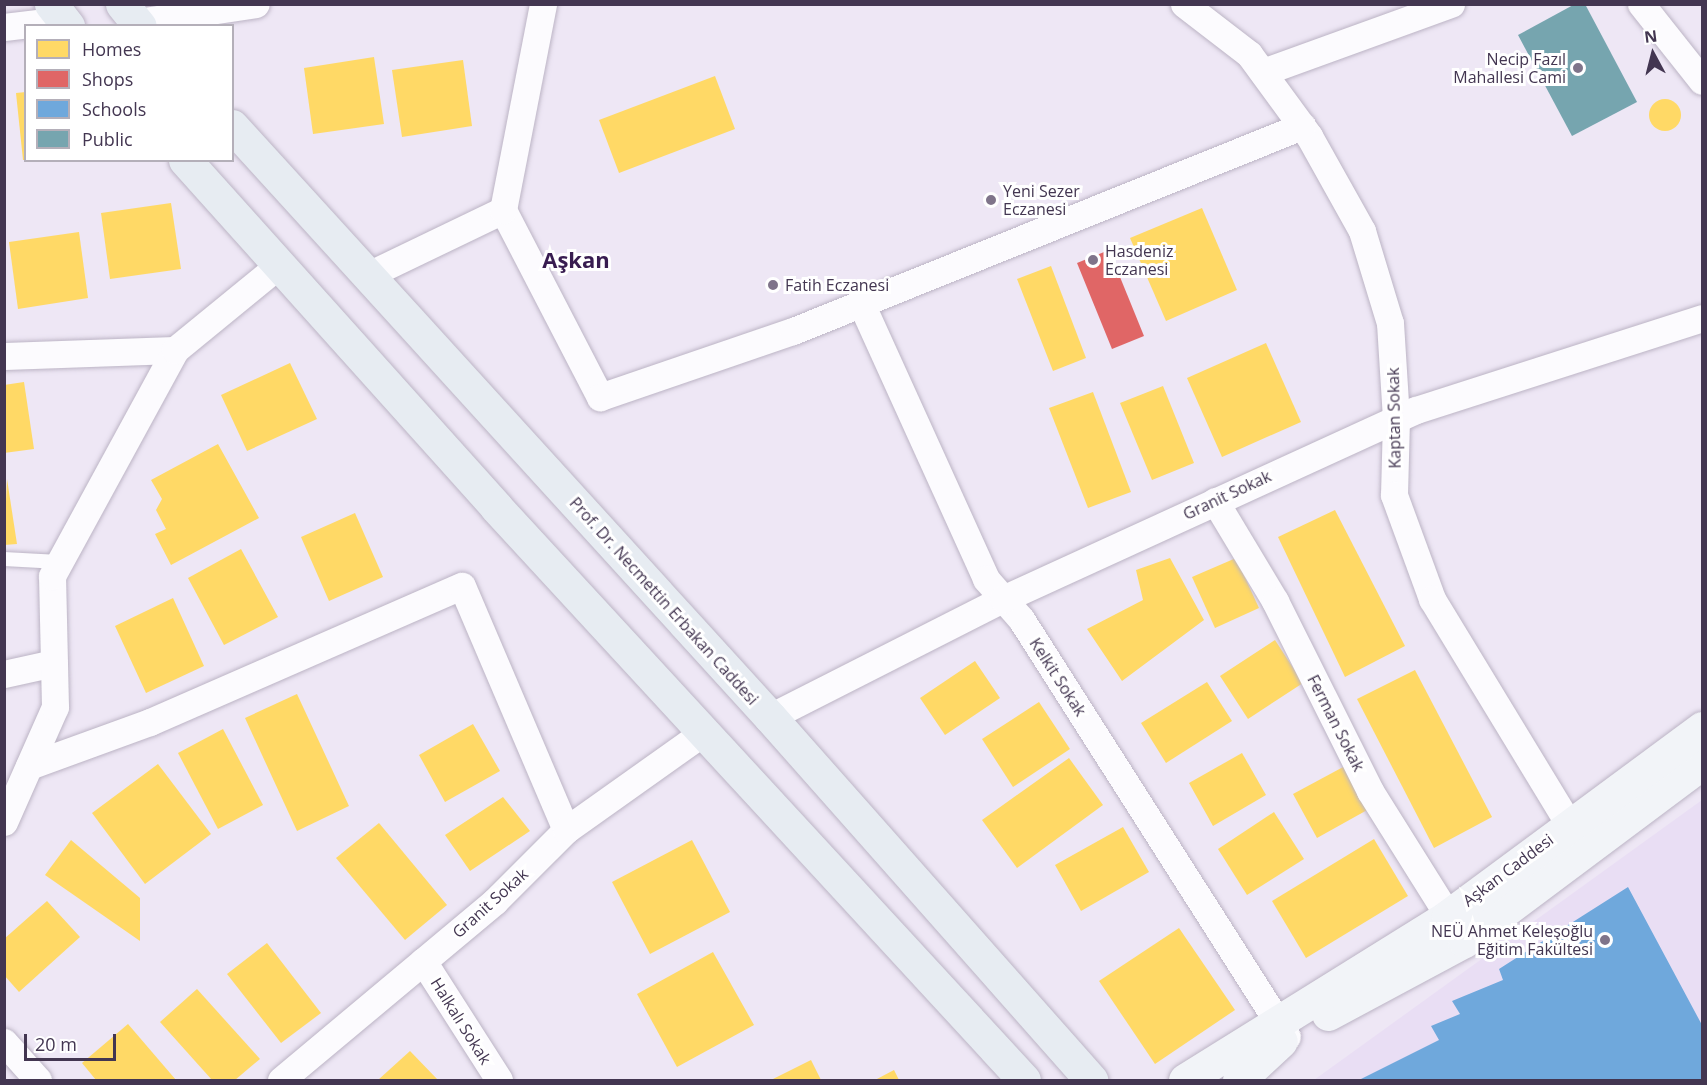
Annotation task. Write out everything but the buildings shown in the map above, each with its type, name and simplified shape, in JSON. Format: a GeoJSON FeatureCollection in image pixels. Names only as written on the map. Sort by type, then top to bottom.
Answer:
{"type":"FeatureCollection","features":[{"type":"Feature","properties":{"kind":"main road","name":"Prof. Dr. Necmettin Erbakan Caddesi"},"geometry":{"type":"LineString","coordinates":[[234,128],[770,717],[1091,1080]]}},
{"type":"Feature","properties":{"kind":"main road"},"geometry":{"type":"LineString","coordinates":[[187,162],[1016,1076]]}},
{"type":"Feature","properties":{"kind":"street"},"geometry":{"type":"LineString","coordinates":[[133,17],[256,4]]}},
{"type":"Feature","properties":{"kind":"street"},"geometry":{"type":"LineString","coordinates":[[543,4],[503,210],[600,397],[793,331],[1302,126]]}},
{"type":"Feature","properties":{"kind":"street","name":"Kaptan Sokak"},"geometry":{"type":"LineString","coordinates":[[1184,4],[1249,54],[1302,126],[1362,231],[1390,323],[1396,419],[1394,495],[1432,600],[1577,838]]}},
{"type":"Feature","properties":{"kind":"street"},"geometry":{"type":"LineString","coordinates":[[1263,72],[1451,4]]}},
{"type":"Feature","properties":{"kind":"street"},"geometry":{"type":"LineString","coordinates":[[1641,4],[1702,81]]}},
{"type":"Feature","properties":{"kind":"street"},"geometry":{"type":"LineString","coordinates":[[4,27],[61,17]]}},
{"type":"Feature","properties":{"kind":"street"},"geometry":{"type":"LineString","coordinates":[[368,275],[503,210]]}},
{"type":"Feature","properties":{"kind":"street"},"geometry":{"type":"LineString","coordinates":[[4,822],[55,707],[51,576],[175,350],[279,265]]}},
{"type":"Feature","properties":{"kind":"street","name":"Kelkit Sokak"},"geometry":{"type":"LineString","coordinates":[[861,303],[986,579],[1021,619],[1283,1029]]}},
{"type":"Feature","properties":{"kind":"street","name":"Granit Sokak"},"geometry":{"type":"LineString","coordinates":[[770,717],[1003,599],[1396,419],[1702,318]]}},
{"type":"Feature","properties":{"kind":"street"},"geometry":{"type":"LineString","coordinates":[[4,356],[175,350]]}},
{"type":"Feature","properties":{"kind":"street","name":"Ferman Sokak"},"geometry":{"type":"LineString","coordinates":[[1215,501],[1275,601],[1370,791],[1456,928]]}},
{"type":"Feature","properties":{"kind":"street"},"geometry":{"type":"LineString","coordinates":[[29,766],[150,722],[462,586],[566,830]]}},
{"type":"Feature","properties":{"kind":"street"},"geometry":{"type":"LineString","coordinates":[[4,674],[54,663]]}},
{"type":"Feature","properties":{"kind":"street","name":"Aşkan Caddesi"},"geometry":{"type":"LineString","coordinates":[[1185,1080],[1283,1029],[1456,928],[1577,838],[1702,728]]}},
{"type":"Feature","properties":{"kind":"street","name":"Granit Sokak"},"geometry":{"type":"LineString","coordinates":[[281,1080],[495,901],[566,830],[704,732]]}},
{"type":"Feature","properties":{"kind":"street","name":"Aşkan Caddesi"},"geometry":{"type":"LineString","coordinates":[[1577,838],[1702,763]]}},
{"type":"Feature","properties":{"kind":"street","name":"Halkalı Sokak"},"geometry":{"type":"LineString","coordinates":[[423,962],[499,1080]]}},
{"type":"Feature","properties":{"kind":"street","name":"Aşkan Caddesi"},"geometry":{"type":"LineString","coordinates":[[1239,1080],[1283,1029]]}},
{"type":"Feature","properties":{"kind":"street"},"geometry":{"type":"LineString","coordinates":[[4,1042],[38,1080]]}},
{"type":"Feature","properties":{"kind":"lane"},"geometry":{"type":"LineString","coordinates":[[4,559],[59,561]]}},
{"type":"Feature","properties":{"kind":"shaded area","name":"NEÜ Ahmet Keleşoğlu Eğitim Fakültesi"},"geometry":{"type":"Polygon","coordinates":[[[1702,800],[1702,1080],[1314,1080],[1702,800]]]}},
{"type":"Feature","properties":{"kind":"place","name":"Necip Fazıl Mahallesi Cami"},"geometry":{"type":"Point","coordinates":[1578,68]}},
{"type":"Feature","properties":{"kind":"place","name":"Yeni Sezer Eczanesi"},"geometry":{"type":"Point","coordinates":[991,200]}},
{"type":"Feature","properties":{"kind":"place","name":"Hasdeniz Eczanesi"},"geometry":{"type":"Point","coordinates":[1093,260]}},
{"type":"Feature","properties":{"kind":"place","name":"Fatih Eczanesi"},"geometry":{"type":"Point","coordinates":[773,285]}},
{"type":"Feature","properties":{"kind":"place","name":"NEÜ Ahmet Keleşoğlu Eğitim Fakültesi"},"geometry":{"type":"Point","coordinates":[1605,940]}},
{"type":"Feature","properties":{"kind":"district","name":"Aşkan"},"geometry":{"type":"Point","coordinates":[576,260]}}]}
